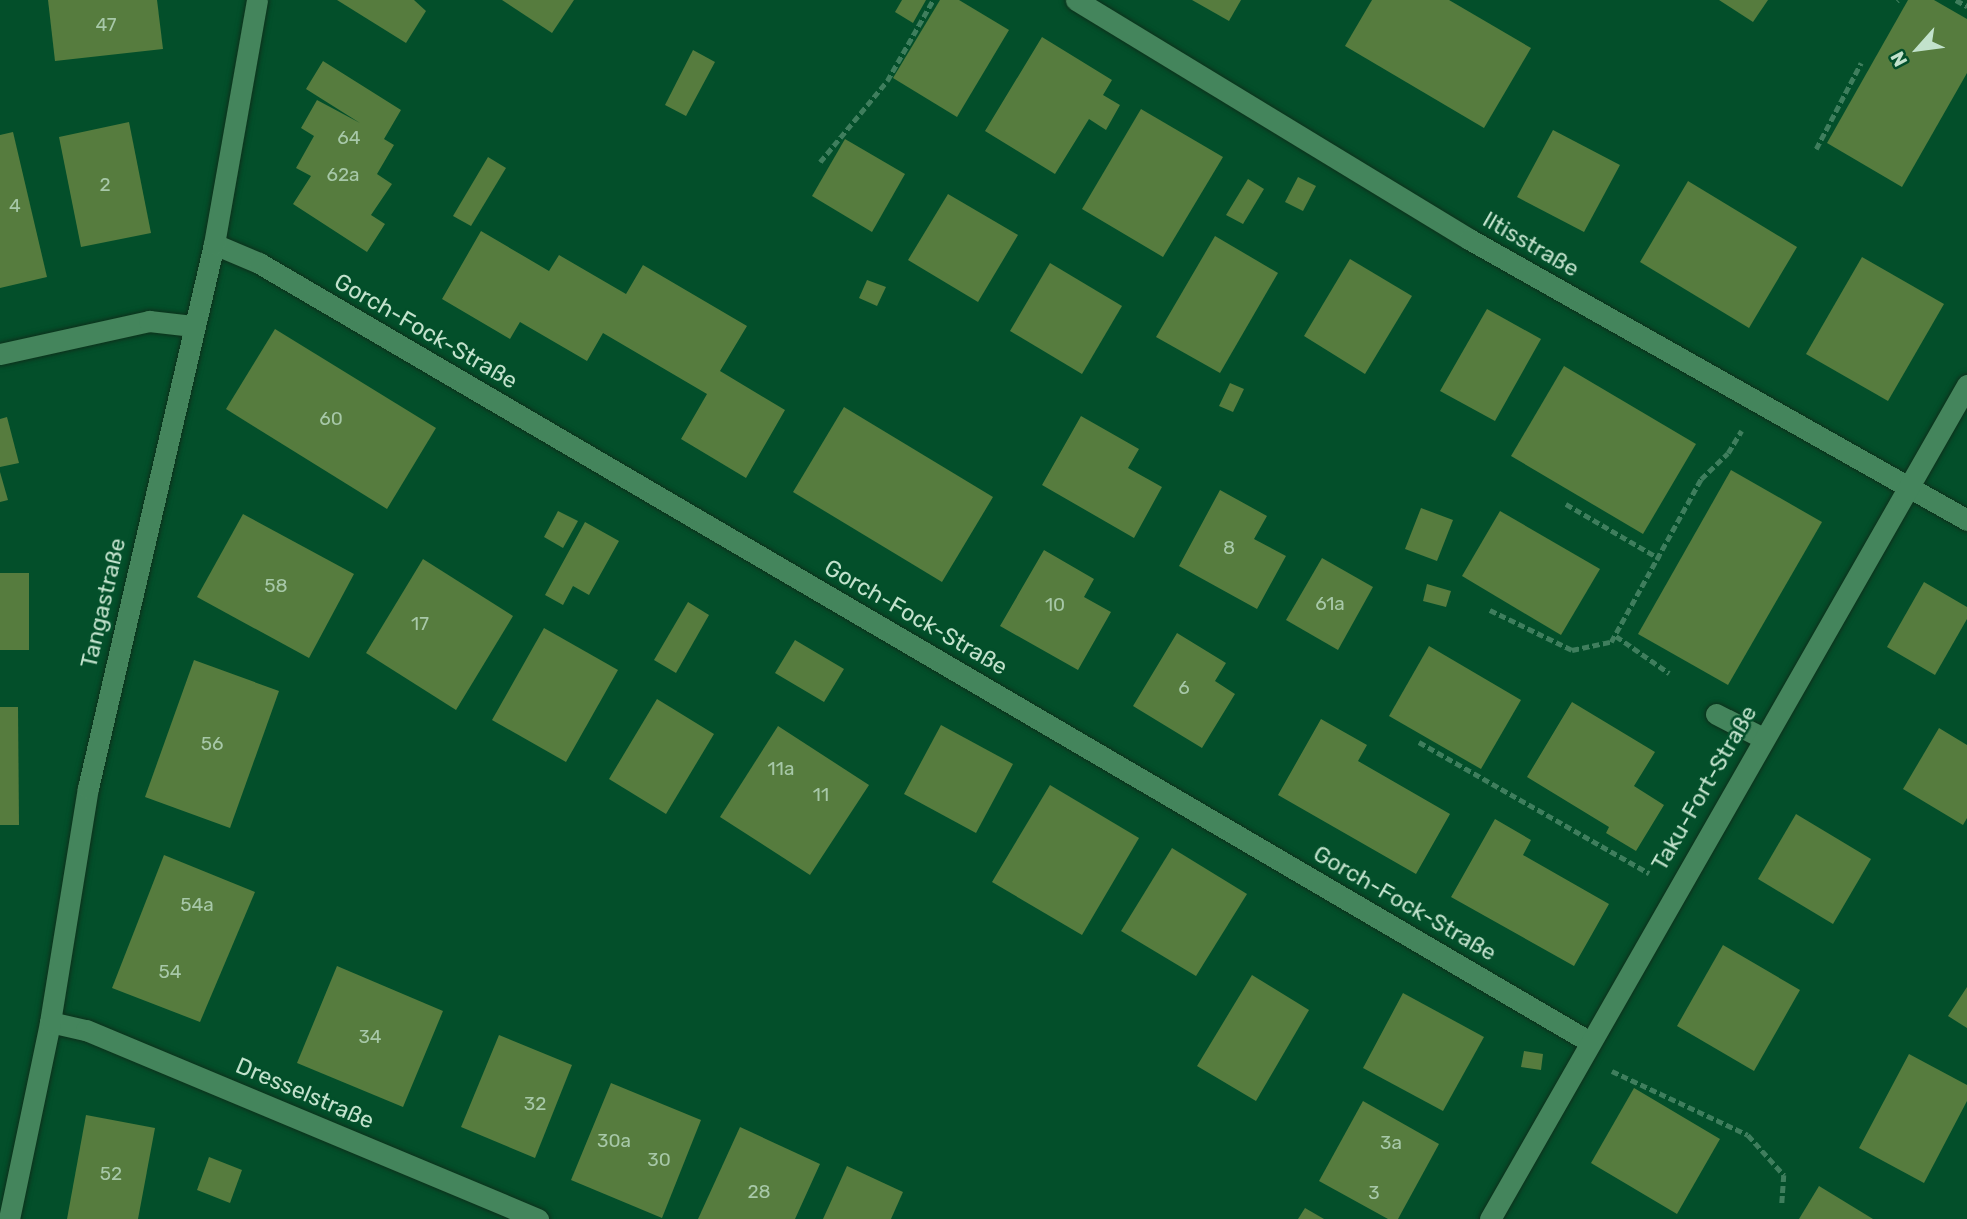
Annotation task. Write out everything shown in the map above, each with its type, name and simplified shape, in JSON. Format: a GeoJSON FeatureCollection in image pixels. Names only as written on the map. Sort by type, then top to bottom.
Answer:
{"type":"FeatureCollection","features":[{"type":"Feature","properties":{"kind":"street","name":"Tangastraße"},"geometry":{"type":"LineString","coordinates":[[9,1219],[50,1022],[88,788],[214,244],[257,0]]}},
{"type":"Feature","properties":{"kind":"street","name":"Iltisstraße"},"geometry":{"type":"LineString","coordinates":[[1076,0],[1469,239],[1967,520]]}},
{"type":"Feature","properties":{"kind":"street","name":"Gorch-Fock-Straße"},"geometry":{"type":"LineString","coordinates":[[214,244],[259,263],[1584,1049]]}},
{"type":"Feature","properties":{"kind":"street"},"geometry":{"type":"LineString","coordinates":[[0,354],[149,321],[193,326]]}},
{"type":"Feature","properties":{"kind":"street","name":"Taku-Fort-Straße"},"geometry":{"type":"LineString","coordinates":[[1490,1219],[1584,1049],[1967,384]]}},
{"type":"Feature","properties":{"kind":"street"},"geometry":{"type":"LineString","coordinates":[[1716,714],[1763,738]]}},
{"type":"Feature","properties":{"kind":"street","name":"Dresselstraße"},"geometry":{"type":"LineString","coordinates":[[50,1022],[86,1030],[538,1219]]}},
{"type":"Feature","properties":{"kind":"path"},"geometry":{"type":"LineString","coordinates":[[820,162],[887,81],[933,0]]}},
{"type":"Feature","properties":{"kind":"path"},"geometry":{"type":"LineString","coordinates":[[1956,0],[1967,6]]}},
{"type":"Feature","properties":{"kind":"path"},"geometry":{"type":"LineString","coordinates":[[1816,149],[1861,63]]}},
{"type":"Feature","properties":{"kind":"path"},"geometry":{"type":"LineString","coordinates":[[1490,610],[1572,650],[1611,642],[1660,559],[1701,479],[1728,453],[1757,402]]}},
{"type":"Feature","properties":{"kind":"path"},"geometry":{"type":"LineString","coordinates":[[1566,504],[1660,559]]}},
{"type":"Feature","properties":{"kind":"path"},"geometry":{"type":"LineString","coordinates":[[1616,636],[1669,673]]}},
{"type":"Feature","properties":{"kind":"path"},"geometry":{"type":"LineString","coordinates":[[1419,742],[1676,888]]}},
{"type":"Feature","properties":{"kind":"path"},"geometry":{"type":"LineString","coordinates":[[1584,1049],[1748,1135],[1783,1175],[1782,1205]]}},
{"type":"Feature","properties":{"kind":"building"},"geometry":{"type":"Polygon","coordinates":[[[48,0],[157,0],[163,49],[55,61],[48,0]]]}},
{"type":"Feature","properties":{"kind":"building"},"geometry":{"type":"Polygon","coordinates":[[[337,0],[414,0],[426,11],[406,43],[337,0]]]}},
{"type":"Feature","properties":{"kind":"building"},"geometry":{"type":"Polygon","coordinates":[[[502,0],[574,0],[552,33],[502,0]]]}},
{"type":"Feature","properties":{"kind":"building"},"geometry":{"type":"Polygon","coordinates":[[[902,0],[926,0],[913,23],[895,12],[902,0]]]}},
{"type":"Feature","properties":{"kind":"building"},"geometry":{"type":"Polygon","coordinates":[[[940,0],[959,0],[1009,30],[957,117],[893,78],[940,0]]]}},
{"type":"Feature","properties":{"kind":"building"},"geometry":{"type":"Polygon","coordinates":[[[1192,0],[1241,0],[1229,21],[1192,0]]]}},
{"type":"Feature","properties":{"kind":"building"},"geometry":{"type":"Polygon","coordinates":[[[1372,0],[1449,0],[1531,48],[1484,128],[1345,46],[1372,0]]]}},
{"type":"Feature","properties":{"kind":"building"},"geometry":{"type":"Polygon","coordinates":[[[1719,0],[1768,0],[1753,22],[1719,0]]]}},
{"type":"Feature","properties":{"kind":"building"},"geometry":{"type":"Polygon","coordinates":[[[1908,0],[1934,0],[1967,19],[1967,73],[1902,187],[1827,143],[1908,0]]]}},
{"type":"Feature","properties":{"kind":"building"},"geometry":{"type":"Polygon","coordinates":[[[1042,37],[1112,80],[1103,95],[1120,105],[1106,130],[1089,119],[1055,174],[985,131],[1042,37]]]}},
{"type":"Feature","properties":{"kind":"building"},"geometry":{"type":"Polygon","coordinates":[[[693,50],[715,62],[686,116],[665,105],[693,50]]]}},
{"type":"Feature","properties":{"kind":"building"},"geometry":{"type":"Polygon","coordinates":[[[323,61],[401,110],[384,139],[394,145],[377,174],[392,184],[371,215],[385,224],[367,252],[293,204],[311,176],[296,168],[314,136],[301,128],[317,100],[360,123],[306,89],[323,61]]]}},
{"type":"Feature","properties":{"kind":"building"},"geometry":{"type":"Polygon","coordinates":[[[1141,109],[1223,157],[1163,257],[1082,209],[1141,109]]]}},
{"type":"Feature","properties":{"kind":"building"},"geometry":{"type":"Polygon","coordinates":[[[129,122],[151,233],[81,247],[59,137],[129,122]]]}},
{"type":"Feature","properties":{"kind":"building"},"geometry":{"type":"Polygon","coordinates":[[[1553,130],[1620,165],[1584,232],[1517,197],[1553,130]]]}},
{"type":"Feature","properties":{"kind":"building"},"geometry":{"type":"Polygon","coordinates":[[[13,132],[47,277],[0,288],[0,135],[13,132]]]}},
{"type":"Feature","properties":{"kind":"building"},"geometry":{"type":"Polygon","coordinates":[[[845,139],[905,174],[872,232],[812,196],[845,139]]]}},
{"type":"Feature","properties":{"kind":"building"},"geometry":{"type":"Polygon","coordinates":[[[488,157],[506,168],[471,226],[453,216],[488,157]]]}},
{"type":"Feature","properties":{"kind":"building"},"geometry":{"type":"Polygon","coordinates":[[[1298,177],[1316,186],[1303,211],[1285,202],[1298,177]]]}},
{"type":"Feature","properties":{"kind":"building"},"geometry":{"type":"Polygon","coordinates":[[[1248,179],[1264,189],[1243,224],[1226,215],[1248,179]]]}},
{"type":"Feature","properties":{"kind":"building"},"geometry":{"type":"Polygon","coordinates":[[[1688,181],[1797,247],[1749,328],[1640,262],[1688,181]]]}},
{"type":"Feature","properties":{"kind":"building"},"geometry":{"type":"Polygon","coordinates":[[[948,194],[1018,235],[978,302],[908,260],[948,194]]]}},
{"type":"Feature","properties":{"kind":"building"},"geometry":{"type":"Polygon","coordinates":[[[481,231],[549,271],[559,255],[626,294],[643,265],[747,326],[720,371],[785,410],[746,478],[681,439],[707,394],[603,333],[587,361],[520,322],[510,339],[442,299],[481,231]]]}},
{"type":"Feature","properties":{"kind":"building"},"geometry":{"type":"Polygon","coordinates":[[[1215,236],[1278,273],[1220,373],[1156,337],[1215,236]]]}},
{"type":"Feature","properties":{"kind":"building"},"geometry":{"type":"Polygon","coordinates":[[[1862,257],[1944,304],[1888,401],[1806,354],[1862,257]]]}},
{"type":"Feature","properties":{"kind":"building"},"geometry":{"type":"Polygon","coordinates":[[[1350,259],[1412,296],[1365,374],[1304,336],[1350,259]]]}},
{"type":"Feature","properties":{"kind":"building"},"geometry":{"type":"Polygon","coordinates":[[[1050,263],[1122,306],[1082,374],[1010,331],[1050,263]]]}},
{"type":"Feature","properties":{"kind":"building"},"geometry":{"type":"Polygon","coordinates":[[[867,280],[886,287],[877,306],[859,298],[867,280]]]}},
{"type":"Feature","properties":{"kind":"building"},"geometry":{"type":"Polygon","coordinates":[[[1487,309],[1541,339],[1495,421],[1440,391],[1487,309]]]}},
{"type":"Feature","properties":{"kind":"building"},"geometry":{"type":"Polygon","coordinates":[[[275,329],[436,428],[387,509],[226,409],[275,329]]]}},
{"type":"Feature","properties":{"kind":"building"},"geometry":{"type":"Polygon","coordinates":[[[1564,366],[1696,444],[1643,534],[1511,456],[1564,366]]]}},
{"type":"Feature","properties":{"kind":"building"},"geometry":{"type":"Polygon","coordinates":[[[1230,383],[1244,389],[1233,412],[1219,406],[1230,383]]]}},
{"type":"Feature","properties":{"kind":"building"},"geometry":{"type":"Polygon","coordinates":[[[844,407],[993,497],[942,582],[793,492],[844,407]]]}},
{"type":"Feature","properties":{"kind":"building"},"geometry":{"type":"Polygon","coordinates":[[[1081,416],[1139,449],[1128,468],[1162,487],[1134,538],[1042,485],[1081,416]]]}},
{"type":"Feature","properties":{"kind":"building"},"geometry":{"type":"Polygon","coordinates":[[[7,417],[19,463],[0,467],[0,419],[7,417]]]}},
{"type":"Feature","properties":{"kind":"building"},"geometry":{"type":"Polygon","coordinates":[[[1731,470],[1822,522],[1728,685],[1638,634],[1731,470]]]}},
{"type":"Feature","properties":{"kind":"building"},"geometry":{"type":"Polygon","coordinates":[[[0,472],[8,500],[0,502],[0,472]]]}},
{"type":"Feature","properties":{"kind":"building"},"geometry":{"type":"Polygon","coordinates":[[[1220,490],[1267,516],[1254,539],[1286,556],[1257,609],[1179,566],[1220,490]]]}},
{"type":"Feature","properties":{"kind":"building"},"geometry":{"type":"Polygon","coordinates":[[[1421,508],[1453,520],[1437,561],[1405,549],[1421,508]]]}},
{"type":"Feature","properties":{"kind":"building"},"geometry":{"type":"Polygon","coordinates":[[[558,511],[578,521],[563,548],[544,537],[558,511]]]}},
{"type":"Feature","properties":{"kind":"building"},"geometry":{"type":"Polygon","coordinates":[[[1500,511],[1600,569],[1561,635],[1462,576],[1500,511]]]}},
{"type":"Feature","properties":{"kind":"building"},"geometry":{"type":"Polygon","coordinates":[[[243,514],[354,574],[309,658],[197,597],[243,514]]]}},
{"type":"Feature","properties":{"kind":"building"},"geometry":{"type":"Polygon","coordinates":[[[585,522],[619,541],[589,595],[573,586],[563,605],[545,595],[585,522]]]}},
{"type":"Feature","properties":{"kind":"building"},"geometry":{"type":"Polygon","coordinates":[[[1044,550],[1094,579],[1084,597],[1111,612],[1078,670],[1000,626],[1044,550]]]}},
{"type":"Feature","properties":{"kind":"building"},"geometry":{"type":"Polygon","coordinates":[[[1322,558],[1373,587],[1338,650],[1286,620],[1322,558]]]}},
{"type":"Feature","properties":{"kind":"building"},"geometry":{"type":"Polygon","coordinates":[[[423,559],[513,616],[456,710],[366,653],[423,559]]]}},
{"type":"Feature","properties":{"kind":"building"},"geometry":{"type":"Polygon","coordinates":[[[0,573],[29,573],[29,650],[0,650],[0,573]]]}},
{"type":"Feature","properties":{"kind":"building"},"geometry":{"type":"Polygon","coordinates":[[[1924,582],[1967,607],[1967,619],[1935,675],[1887,647],[1924,582]]]}},
{"type":"Feature","properties":{"kind":"building"},"geometry":{"type":"Polygon","coordinates":[[[1427,584],[1451,591],[1446,607],[1423,601],[1427,584]]]}},
{"type":"Feature","properties":{"kind":"building"},"geometry":{"type":"Polygon","coordinates":[[[688,602],[709,615],[676,673],[654,660],[688,602]]]}},
{"type":"Feature","properties":{"kind":"building"},"geometry":{"type":"Polygon","coordinates":[[[544,628],[618,670],[566,762],[492,720],[544,628]]]}},
{"type":"Feature","properties":{"kind":"building"},"geometry":{"type":"Polygon","coordinates":[[[1177,633],[1226,663],[1215,681],[1235,694],[1202,748],[1133,706],[1177,633]]]}},
{"type":"Feature","properties":{"kind":"building"},"geometry":{"type":"Polygon","coordinates":[[[795,640],[844,669],[824,702],[775,673],[795,640]]]}},
{"type":"Feature","properties":{"kind":"building"},"geometry":{"type":"Polygon","coordinates":[[[1429,646],[1521,700],[1481,769],[1389,716],[1429,646]]]}},
{"type":"Feature","properties":{"kind":"building"},"geometry":{"type":"Polygon","coordinates":[[[194,660],[279,691],[230,828],[145,797],[194,660]]]}},
{"type":"Feature","properties":{"kind":"building"},"geometry":{"type":"Polygon","coordinates":[[[657,699],[714,734],[666,814],[609,779],[657,699]]]}},
{"type":"Feature","properties":{"kind":"building"},"geometry":{"type":"Polygon","coordinates":[[[1572,702],[1655,752],[1634,786],[1664,805],[1636,851],[1606,833],[1609,827],[1527,777],[1572,702]]]}},
{"type":"Feature","properties":{"kind":"building"},"geometry":{"type":"Polygon","coordinates":[[[0,707],[18,707],[19,825],[0,825],[0,707]]]}},
{"type":"Feature","properties":{"kind":"building"},"geometry":{"type":"Polygon","coordinates":[[[1321,719],[1367,745],[1358,761],[1450,814],[1416,874],[1278,795],[1321,719]]]}},
{"type":"Feature","properties":{"kind":"building"},"geometry":{"type":"Polygon","coordinates":[[[941,725],[1013,764],[976,833],[904,794],[941,725]]]}},
{"type":"Feature","properties":{"kind":"building"},"geometry":{"type":"Polygon","coordinates":[[[778,726],[869,785],[810,875],[720,817],[778,726]]]}},
{"type":"Feature","properties":{"kind":"building"},"geometry":{"type":"Polygon","coordinates":[[[1939,728],[1967,745],[1967,818],[1963,825],[1903,789],[1939,728]]]}},
{"type":"Feature","properties":{"kind":"building"},"geometry":{"type":"Polygon","coordinates":[[[1050,785],[1139,838],[1082,935],[992,882],[1050,785]]]}},
{"type":"Feature","properties":{"kind":"building"},"geometry":{"type":"Polygon","coordinates":[[[1796,814],[1871,859],[1833,924],[1758,879],[1796,814]]]}},
{"type":"Feature","properties":{"kind":"building"},"geometry":{"type":"Polygon","coordinates":[[[1495,819],[1531,840],[1523,855],[1609,904],[1574,966],[1451,897],[1495,819]]]}},
{"type":"Feature","properties":{"kind":"building"},"geometry":{"type":"Polygon","coordinates":[[[1172,848],[1247,894],[1196,976],[1121,931],[1172,848]]]}},
{"type":"Feature","properties":{"kind":"building"},"geometry":{"type":"Polygon","coordinates":[[[164,855],[255,892],[200,1022],[112,988],[164,855]]]}},
{"type":"Feature","properties":{"kind":"building"},"geometry":{"type":"Polygon","coordinates":[[[1723,945],[1800,990],[1754,1071],[1677,1026],[1723,945]]]}},
{"type":"Feature","properties":{"kind":"building"},"geometry":{"type":"Polygon","coordinates":[[[337,966],[443,1011],[403,1107],[297,1063],[337,966]]]}},
{"type":"Feature","properties":{"kind":"building"},"geometry":{"type":"Polygon","coordinates":[[[1252,975],[1309,1010],[1256,1101],[1197,1066],[1252,975]]]}},
{"type":"Feature","properties":{"kind":"building"},"geometry":{"type":"Polygon","coordinates":[[[1967,987],[1967,1028],[1948,1016],[1967,987]]]}},
{"type":"Feature","properties":{"kind":"building"},"geometry":{"type":"Polygon","coordinates":[[[1403,993],[1484,1037],[1443,1111],[1363,1068],[1403,993]]]}},
{"type":"Feature","properties":{"kind":"building"},"geometry":{"type":"Polygon","coordinates":[[[499,1035],[572,1065],[535,1158],[461,1127],[499,1035]]]}},
{"type":"Feature","properties":{"kind":"building"},"geometry":{"type":"Polygon","coordinates":[[[1524,1051],[1543,1054],[1541,1070],[1521,1067],[1524,1051]]]}},
{"type":"Feature","properties":{"kind":"building"},"geometry":{"type":"Polygon","coordinates":[[[1909,1054],[1967,1085],[1967,1101],[1924,1183],[1859,1148],[1909,1054]]]}},
{"type":"Feature","properties":{"kind":"building"},"geometry":{"type":"Polygon","coordinates":[[[611,1083],[701,1120],[662,1218],[571,1180],[611,1083]]]}},
{"type":"Feature","properties":{"kind":"building"},"geometry":{"type":"Polygon","coordinates":[[[1634,1088],[1720,1139],[1677,1214],[1591,1163],[1634,1088]]]}},
{"type":"Feature","properties":{"kind":"building"},"geometry":{"type":"Polygon","coordinates":[[[1363,1101],[1439,1144],[1398,1219],[1388,1219],[1319,1181],[1363,1101]]]}},
{"type":"Feature","properties":{"kind":"building"},"geometry":{"type":"Polygon","coordinates":[[[86,1115],[155,1128],[138,1219],[67,1219],[86,1115]]]}},
{"type":"Feature","properties":{"kind":"building"},"geometry":{"type":"Polygon","coordinates":[[[740,1127],[820,1164],[795,1219],[698,1219],[740,1127]]]}},
{"type":"Feature","properties":{"kind":"building"},"geometry":{"type":"Polygon","coordinates":[[[209,1157],[242,1170],[230,1203],[197,1190],[209,1157]]]}},
{"type":"Feature","properties":{"kind":"building"},"geometry":{"type":"Polygon","coordinates":[[[847,1166],[903,1192],[891,1219],[823,1219],[847,1166]]]}},
{"type":"Feature","properties":{"kind":"building"},"geometry":{"type":"Polygon","coordinates":[[[1819,1186],[1873,1219],[1799,1219],[1819,1186]]]}},
{"type":"Feature","properties":{"kind":"building"},"geometry":{"type":"Polygon","coordinates":[[[1305,1208],[1324,1219],[1298,1219],[1305,1208]]]}}]}
